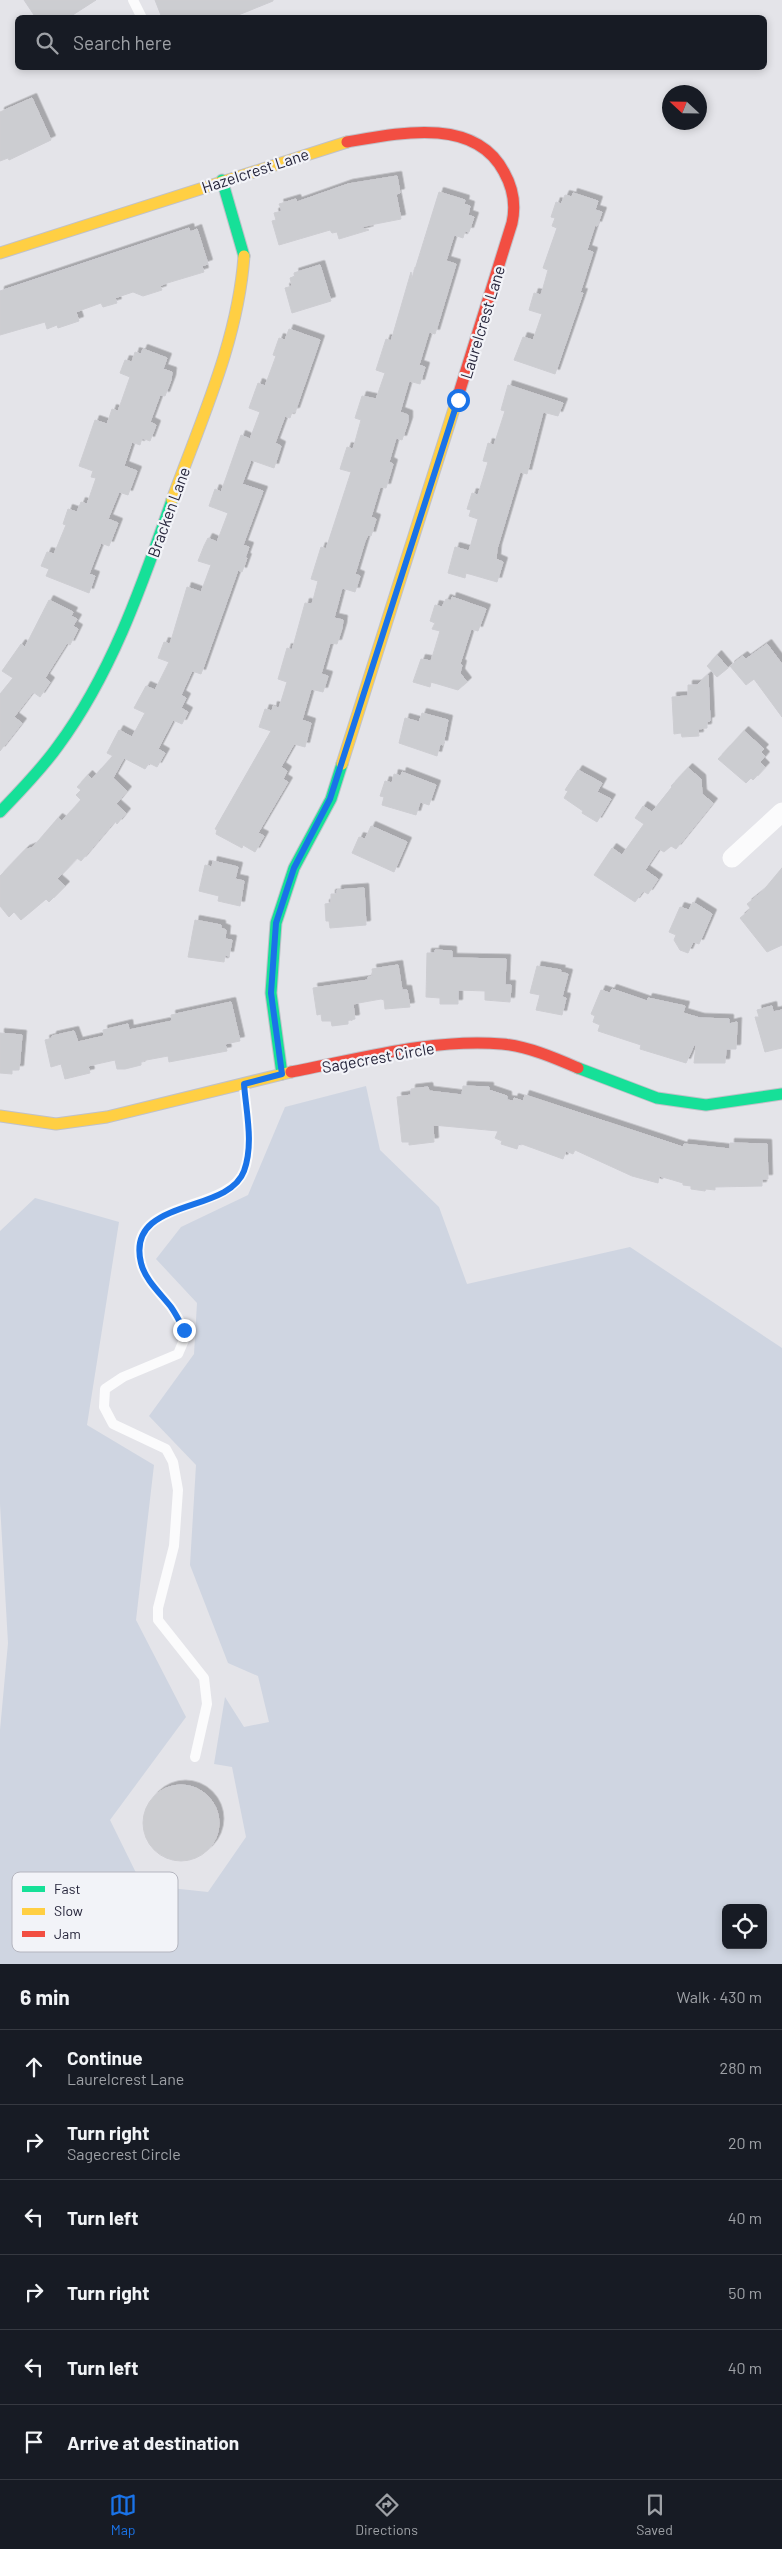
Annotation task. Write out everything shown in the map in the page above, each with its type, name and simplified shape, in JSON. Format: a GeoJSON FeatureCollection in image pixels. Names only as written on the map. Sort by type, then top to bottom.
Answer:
{"type":"FeatureCollection","features":[{"type":"Feature","properties":{"kind":"street","name":"Hazelcrest Lane"},"geometry":{"type":"LineString","coordinates":[[0,253],[344,142],[400,133],[462,136],[494,155],[505,169]]}},
{"type":"Feature","properties":{"kind":"street","name":"Laurelcrest Lane"},"geometry":{"type":"LineString","coordinates":[[282,1074],[271,993],[276,923],[294,868],[330,799],[504,254],[514,212],[511,186],[505,169]]}},
{"type":"Feature","properties":{"kind":"street","name":"Bracken Lane"},"geometry":{"type":"LineString","coordinates":[[0,812],[44,766],[103,675],[130,618],[232,336],[242,295],[244,256],[222,180]]}},
{"type":"Feature","properties":{"kind":"street"},"geometry":{"type":"LineString","coordinates":[[732,858],[782,812]]}},
{"type":"Feature","properties":{"kind":"street","name":"Sagecrest Circle"},"geometry":{"type":"LineString","coordinates":[[0,1116],[56,1124],[107,1117],[282,1074],[424,1046],[503,1044],[551,1058],[657,1098],[706,1105],[782,1094]]}},
{"type":"Feature","properties":{"kind":"lane"},"geometry":{"type":"LineString","coordinates":[[133,0],[140,15]]}},
{"type":"Feature","properties":{"kind":"lane"},"geometry":{"type":"LineString","coordinates":[[195,1757],[207,1704],[204,1678],[158,1620],[158,1608],[174,1546],[178,1490],[173,1462],[166,1450],[113,1424],[104,1407],[105,1389],[123,1377],[178,1354],[184,1340],[184,1330],[141,1264],[140,1242],[152,1222],[222,1192],[238,1182],[244,1171],[249,1152],[244,1084]]}},
{"type":"Feature","properties":{"kind":"shaded area"},"geometry":{"type":"Polygon","coordinates":[[[366,1086],[380,1150],[439,1207],[467,1284],[630,1247],[782,1348],[782,1964],[0,1964],[0,1730],[8,1643],[0,1504],[0,1231],[35,1198],[119,1222],[87,1425],[154,1465],[136,1620],[186,1717],[110,1820],[136,1872],[12,1872],[12,1952],[178,1952],[178,1889],[208,1892],[246,1837],[232,1767],[214,1764],[225,1697],[244,1727],[269,1722],[258,1676],[228,1663],[190,1565],[196,1465],[149,1416],[194,1354],[197,1303],[156,1259],[181,1227],[248,1195],[285,1107],[366,1086]]]}},
{"type":"Feature","properties":{"kind":"building"},"geometry":{"type":"Polygon","coordinates":[[[24,0],[96,0],[73,15],[34,15],[24,0]]]}},
{"type":"Feature","properties":{"kind":"building"},"geometry":{"type":"Polygon","coordinates":[[[155,0],[273,0],[238,15],[161,15],[155,0]]]}},
{"type":"Feature","properties":{"kind":"building"},"geometry":{"type":"Polygon","coordinates":[[[32,98],[51,140],[9,160],[8,158],[0,161],[0,112],[32,98]]]}},
{"type":"Feature","properties":{"kind":"building"},"geometry":{"type":"Polygon","coordinates":[[[397,176],[400,193],[396,194],[401,219],[360,227],[369,230],[339,239],[337,232],[332,233],[330,230],[279,245],[272,221],[276,220],[274,213],[282,211],[279,204],[296,199],[297,202],[348,184],[397,176]]]}},
{"type":"Feature","properties":{"kind":"building"},"geometry":{"type":"Polygon","coordinates":[[[439,192],[465,200],[464,204],[470,206],[468,215],[474,217],[469,232],[465,231],[463,238],[454,235],[446,261],[456,264],[435,334],[429,332],[419,365],[425,367],[420,384],[409,381],[400,412],[408,415],[408,422],[402,440],[396,438],[389,462],[393,464],[386,488],[380,487],[371,517],[376,519],[371,536],[368,535],[365,541],[355,574],[360,576],[355,592],[342,588],[334,618],[343,620],[342,628],[337,644],[330,643],[321,674],[328,676],[323,692],[311,689],[302,720],[311,723],[305,747],[294,744],[281,767],[287,771],[283,779],[288,782],[258,833],[264,836],[255,852],[243,845],[242,848],[216,834],[217,830],[215,829],[271,731],[259,727],[265,709],[272,711],[273,706],[279,708],[287,682],[278,679],[287,648],[292,650],[305,603],[312,604],[318,581],[311,579],[321,547],[326,549],[351,472],[340,469],[347,447],[353,449],[361,420],[355,418],[362,396],[376,399],[385,373],[376,370],[386,339],[391,341],[411,272],[412,279],[439,192]]]}},
{"type":"Feature","properties":{"kind":"building"},"geometry":{"type":"Polygon","coordinates":[[[573,193],[598,201],[595,210],[602,212],[597,226],[595,225],[587,250],[593,252],[580,293],[583,293],[555,374],[514,360],[523,337],[533,340],[542,314],[529,310],[534,293],[541,295],[548,270],[543,268],[557,228],[552,226],[555,218],[551,217],[556,202],[561,204],[565,195],[572,197],[573,193]]]}},
{"type":"Feature","properties":{"kind":"building"},"geometry":{"type":"Polygon","coordinates":[[[189,228],[190,232],[197,229],[208,264],[202,266],[204,272],[164,284],[160,286],[162,290],[143,296],[133,292],[115,298],[117,303],[103,307],[101,303],[76,312],[79,321],[58,328],[57,325],[47,329],[45,322],[0,335],[0,291],[189,228]]]}},
{"type":"Feature","properties":{"kind":"building"},"geometry":{"type":"Polygon","coordinates":[[[320,265],[331,301],[292,313],[285,288],[292,286],[290,278],[295,276],[294,273],[320,265]]]}},
{"type":"Feature","properties":{"kind":"building"},"geometry":{"type":"Polygon","coordinates":[[[289,329],[320,340],[295,412],[292,412],[290,418],[285,416],[275,443],[281,446],[274,468],[251,460],[242,484],[263,491],[243,545],[249,547],[245,558],[247,558],[242,572],[238,570],[201,674],[192,671],[181,695],[186,698],[181,708],[188,712],[182,724],[173,720],[158,749],[165,753],[157,767],[149,763],[145,769],[124,758],[113,778],[127,791],[116,804],[126,813],[117,824],[115,821],[81,861],[77,858],[57,879],[65,886],[49,902],[46,899],[21,920],[14,912],[9,917],[0,906],[0,876],[25,850],[33,847],[58,818],[62,821],[81,800],[76,795],[81,790],[77,787],[88,775],[92,779],[113,756],[107,753],[119,730],[132,737],[145,713],[134,708],[146,686],[155,690],[169,662],[158,658],[164,642],[170,644],[187,587],[201,592],[211,565],[198,561],[208,538],[217,542],[228,513],[209,506],[215,489],[221,492],[241,435],[250,439],[260,412],[249,408],[258,383],[265,386],[276,356],[273,355],[279,338],[285,340],[289,329]]]}},
{"type":"Feature","properties":{"kind":"building"},"geometry":{"type":"Polygon","coordinates":[[[143,349],[167,358],[163,369],[172,372],[171,380],[165,396],[160,395],[150,422],[156,425],[150,441],[142,438],[140,445],[132,442],[124,466],[137,471],[128,495],[119,492],[108,519],[118,523],[109,546],[101,543],[89,574],[95,576],[89,593],[46,576],[49,569],[41,566],[47,552],[54,554],[66,525],[63,524],[68,509],[77,512],[81,502],[87,504],[96,478],[91,477],[93,471],[79,466],[95,420],[107,424],[112,409],[118,411],[130,377],[120,373],[125,360],[132,362],[135,352],[141,354],[143,349]]]}},
{"type":"Feature","properties":{"kind":"building"},"geometry":{"type":"Polygon","coordinates":[[[508,385],[563,403],[558,416],[543,412],[527,474],[520,472],[497,549],[496,559],[503,562],[497,582],[466,573],[465,578],[448,573],[455,547],[469,551],[478,519],[469,516],[471,510],[467,509],[472,493],[478,495],[488,462],[483,461],[488,443],[494,445],[505,411],[501,410],[508,385]]]}},
{"type":"Feature","properties":{"kind":"building"},"geometry":{"type":"Polygon","coordinates":[[[452,597],[486,609],[478,631],[471,629],[460,664],[462,665],[460,673],[467,682],[458,690],[431,682],[430,687],[413,682],[421,659],[431,661],[440,631],[432,629],[435,623],[430,621],[435,605],[442,607],[446,599],[451,601],[452,597]]]}},
{"type":"Feature","properties":{"kind":"building"},"geometry":{"type":"Polygon","coordinates":[[[49,600],[73,612],[71,616],[77,619],[73,626],[78,629],[70,645],[67,643],[45,678],[50,682],[40,697],[33,692],[14,717],[22,723],[0,751],[0,694],[13,678],[2,671],[21,644],[25,647],[49,600]]]}},
{"type":"Feature","properties":{"kind":"building"},"geometry":{"type":"Polygon","coordinates":[[[767,644],[782,664],[782,717],[754,679],[746,685],[730,666],[743,656],[746,659],[767,644]]]}},
{"type":"Feature","properties":{"kind":"building"},"geometry":{"type":"Polygon","coordinates":[[[717,655],[728,668],[717,677],[707,666],[717,655]]]}},
{"type":"Feature","properties":{"kind":"building"},"geometry":{"type":"Polygon","coordinates":[[[708,675],[710,721],[707,722],[707,728],[698,729],[699,736],[682,737],[681,733],[674,734],[672,697],[688,696],[688,685],[697,685],[708,675]]]}},
{"type":"Feature","properties":{"kind":"building"},"geometry":{"type":"Polygon","coordinates":[[[422,713],[448,720],[443,745],[440,744],[437,756],[399,743],[405,718],[419,722],[422,713]]]}},
{"type":"Feature","properties":{"kind":"building"},"geometry":{"type":"Polygon","coordinates":[[[744,731],[764,749],[761,752],[765,756],[760,762],[765,767],[753,780],[751,778],[746,783],[718,759],[744,731]]]}},
{"type":"Feature","properties":{"kind":"building"},"geometry":{"type":"Polygon","coordinates":[[[688,768],[701,779],[702,794],[713,803],[676,849],[671,846],[664,852],[659,849],[645,870],[658,879],[648,894],[643,891],[635,902],[594,875],[612,848],[622,855],[644,824],[635,818],[643,806],[652,812],[671,786],[688,768]]]}},
{"type":"Feature","properties":{"kind":"building"},"geometry":{"type":"Polygon","coordinates":[[[578,770],[602,783],[597,792],[611,799],[597,822],[582,813],[583,811],[564,798],[568,791],[565,790],[578,770]]]}},
{"type":"Feature","properties":{"kind":"building"},"geometry":{"type":"Polygon","coordinates":[[[402,772],[436,785],[429,805],[420,802],[416,815],[382,805],[384,797],[380,796],[385,781],[392,783],[394,774],[401,776],[402,772]]]}},
{"type":"Feature","properties":{"kind":"building"},"geometry":{"type":"Polygon","coordinates":[[[371,826],[407,842],[394,872],[352,853],[359,837],[365,839],[371,826]]]}},
{"type":"Feature","properties":{"kind":"building"},"geometry":{"type":"Polygon","coordinates":[[[213,861],[238,867],[235,879],[244,881],[240,906],[218,901],[219,896],[199,891],[205,865],[212,867],[213,861]]]}},
{"type":"Feature","properties":{"kind":"building"},"geometry":{"type":"Polygon","coordinates":[[[782,868],[782,945],[767,952],[740,918],[751,909],[747,904],[762,892],[782,868]]]}},
{"type":"Feature","properties":{"kind":"building"},"geometry":{"type":"Polygon","coordinates":[[[364,888],[366,925],[330,928],[329,921],[326,921],[325,904],[331,903],[331,894],[337,894],[337,890],[364,888]]]}},
{"type":"Feature","properties":{"kind":"building"},"geometry":{"type":"Polygon","coordinates":[[[693,902],[712,914],[699,944],[693,942],[688,953],[680,950],[674,940],[676,935],[669,932],[680,907],[689,910],[693,902]]]}},
{"type":"Feature","properties":{"kind":"building"},"geometry":{"type":"Polygon","coordinates":[[[195,920],[221,925],[221,928],[226,930],[225,939],[232,940],[229,956],[225,955],[224,962],[188,957],[195,920]]]}},
{"type":"Feature","properties":{"kind":"building"},"geometry":{"type":"Polygon","coordinates":[[[435,950],[452,951],[452,958],[506,959],[505,985],[511,985],[510,1002],[485,1000],[485,991],[458,990],[458,1004],[440,1004],[440,998],[426,997],[427,953],[435,953],[435,950]]]}},
{"type":"Feature","properties":{"kind":"building"},"geometry":{"type":"Polygon","coordinates":[[[398,965],[402,990],[407,990],[410,1007],[385,1009],[384,1000],[381,999],[353,1004],[355,1019],[348,1020],[348,1024],[332,1026],[331,1021],[322,1021],[321,1014],[317,1015],[313,988],[368,980],[368,977],[373,976],[372,969],[398,965]]]}},
{"type":"Feature","properties":{"kind":"building"},"geometry":{"type":"Polygon","coordinates":[[[537,966],[561,970],[560,972],[568,974],[562,997],[566,998],[562,1015],[536,1010],[540,995],[530,993],[537,966]]]}},
{"type":"Feature","properties":{"kind":"building"},"geometry":{"type":"Polygon","coordinates":[[[612,989],[647,1001],[648,998],[685,1006],[683,1013],[700,1018],[729,1019],[729,1024],[737,1022],[736,1049],[726,1049],[725,1063],[694,1063],[696,1045],[694,1045],[686,1063],[640,1049],[641,1045],[598,1031],[600,1025],[593,1022],[595,1016],[591,1014],[601,990],[610,993],[612,989]]]}},
{"type":"Feature","properties":{"kind":"building"},"geometry":{"type":"Polygon","coordinates":[[[231,1002],[240,1041],[225,1044],[227,1051],[169,1062],[168,1056],[141,1061],[141,1065],[125,1069],[117,1069],[115,1060],[88,1066],[90,1073],[65,1079],[61,1064],[51,1067],[45,1040],[52,1038],[52,1036],[74,1031],[78,1042],[104,1036],[103,1030],[128,1024],[129,1030],[172,1021],[171,1015],[231,1002]]]}},
{"type":"Feature","properties":{"kind":"building"},"geometry":{"type":"Polygon","coordinates":[[[772,1006],[773,1012],[782,1010],[782,1048],[765,1052],[755,1017],[759,1017],[757,1010],[772,1006]]]}},
{"type":"Feature","properties":{"kind":"building"},"geometry":{"type":"Polygon","coordinates":[[[0,1033],[22,1035],[19,1070],[12,1070],[12,1074],[0,1073],[0,1033]]]}},
{"type":"Feature","properties":{"kind":"building"},"geometry":{"type":"Polygon","coordinates":[[[463,1086],[489,1087],[489,1090],[507,1096],[507,1100],[513,1101],[514,1098],[523,1101],[525,1095],[683,1147],[684,1144],[730,1149],[730,1143],[767,1144],[768,1179],[762,1179],[762,1186],[715,1187],[715,1190],[706,1189],[705,1191],[691,1189],[691,1186],[659,1176],[658,1183],[632,1176],[575,1150],[573,1154],[566,1151],[563,1159],[519,1143],[517,1149],[501,1144],[502,1141],[495,1138],[498,1131],[433,1125],[434,1142],[409,1145],[409,1142],[402,1142],[397,1097],[411,1095],[411,1089],[428,1087],[429,1091],[462,1095],[463,1086]]]}},
{"type":"Feature","properties":{"kind":"building"},"geometry":{"type":"Polygon","coordinates":[[[181,1785],[195,1788],[208,1796],[216,1809],[219,1823],[216,1837],[208,1850],[195,1858],[181,1861],[167,1858],[154,1850],[146,1837],[143,1823],[146,1809],[154,1796],[167,1788],[181,1785]]]}},
{"type":"Feature","properties":{"kind":"traffic: fast"},"geometry":{"type":"LineString","coordinates":[[222,180],[244,256]]}},
{"type":"Feature","properties":{"kind":"traffic: fast"},"geometry":{"type":"LineString","coordinates":[[0,812],[51,755],[77,718],[94,689],[124,628],[172,500]]}},
{"type":"Feature","properties":{"kind":"traffic: fast"},"geometry":{"type":"LineString","coordinates":[[282,1074],[271,993],[276,923],[294,868],[331,799],[342,764]]}},
{"type":"Feature","properties":{"kind":"traffic: fast"},"geometry":{"type":"LineString","coordinates":[[578,1068],[657,1098],[706,1105],[782,1094]]}},
{"type":"Feature","properties":{"kind":"traffic: slow"},"geometry":{"type":"LineString","coordinates":[[0,253],[347,142]]}},
{"type":"Feature","properties":{"kind":"traffic: slow"},"geometry":{"type":"LineString","coordinates":[[172,500],[217,380],[234,319],[244,256]]}},
{"type":"Feature","properties":{"kind":"traffic: slow"},"geometry":{"type":"LineString","coordinates":[[342,764],[459,393]]}},
{"type":"Feature","properties":{"kind":"traffic: slow"},"geometry":{"type":"LineString","coordinates":[[0,1116],[56,1124],[107,1117],[291,1072]]}},
{"type":"Feature","properties":{"kind":"traffic: jam"},"geometry":{"type":"LineString","coordinates":[[347,142],[411,133],[434,133],[455,136],[474,142],[491,154],[507,178],[512,190],[514,203],[512,223],[459,393]]}},
{"type":"Feature","properties":{"kind":"traffic: jam"},"geometry":{"type":"LineString","coordinates":[[291,1072],[396,1051],[449,1044],[476,1043],[521,1047],[578,1068]]}},
{"type":"Feature","properties":{"kind":"route"},"geometry":{"type":"LineString","coordinates":[[184,1330],[171,1308],[152,1284],[141,1264],[140,1242],[152,1222],[222,1192],[238,1182],[244,1171],[249,1152],[244,1084],[282,1074],[271,993],[276,923],[294,868],[330,799],[458,400]]}}]}
